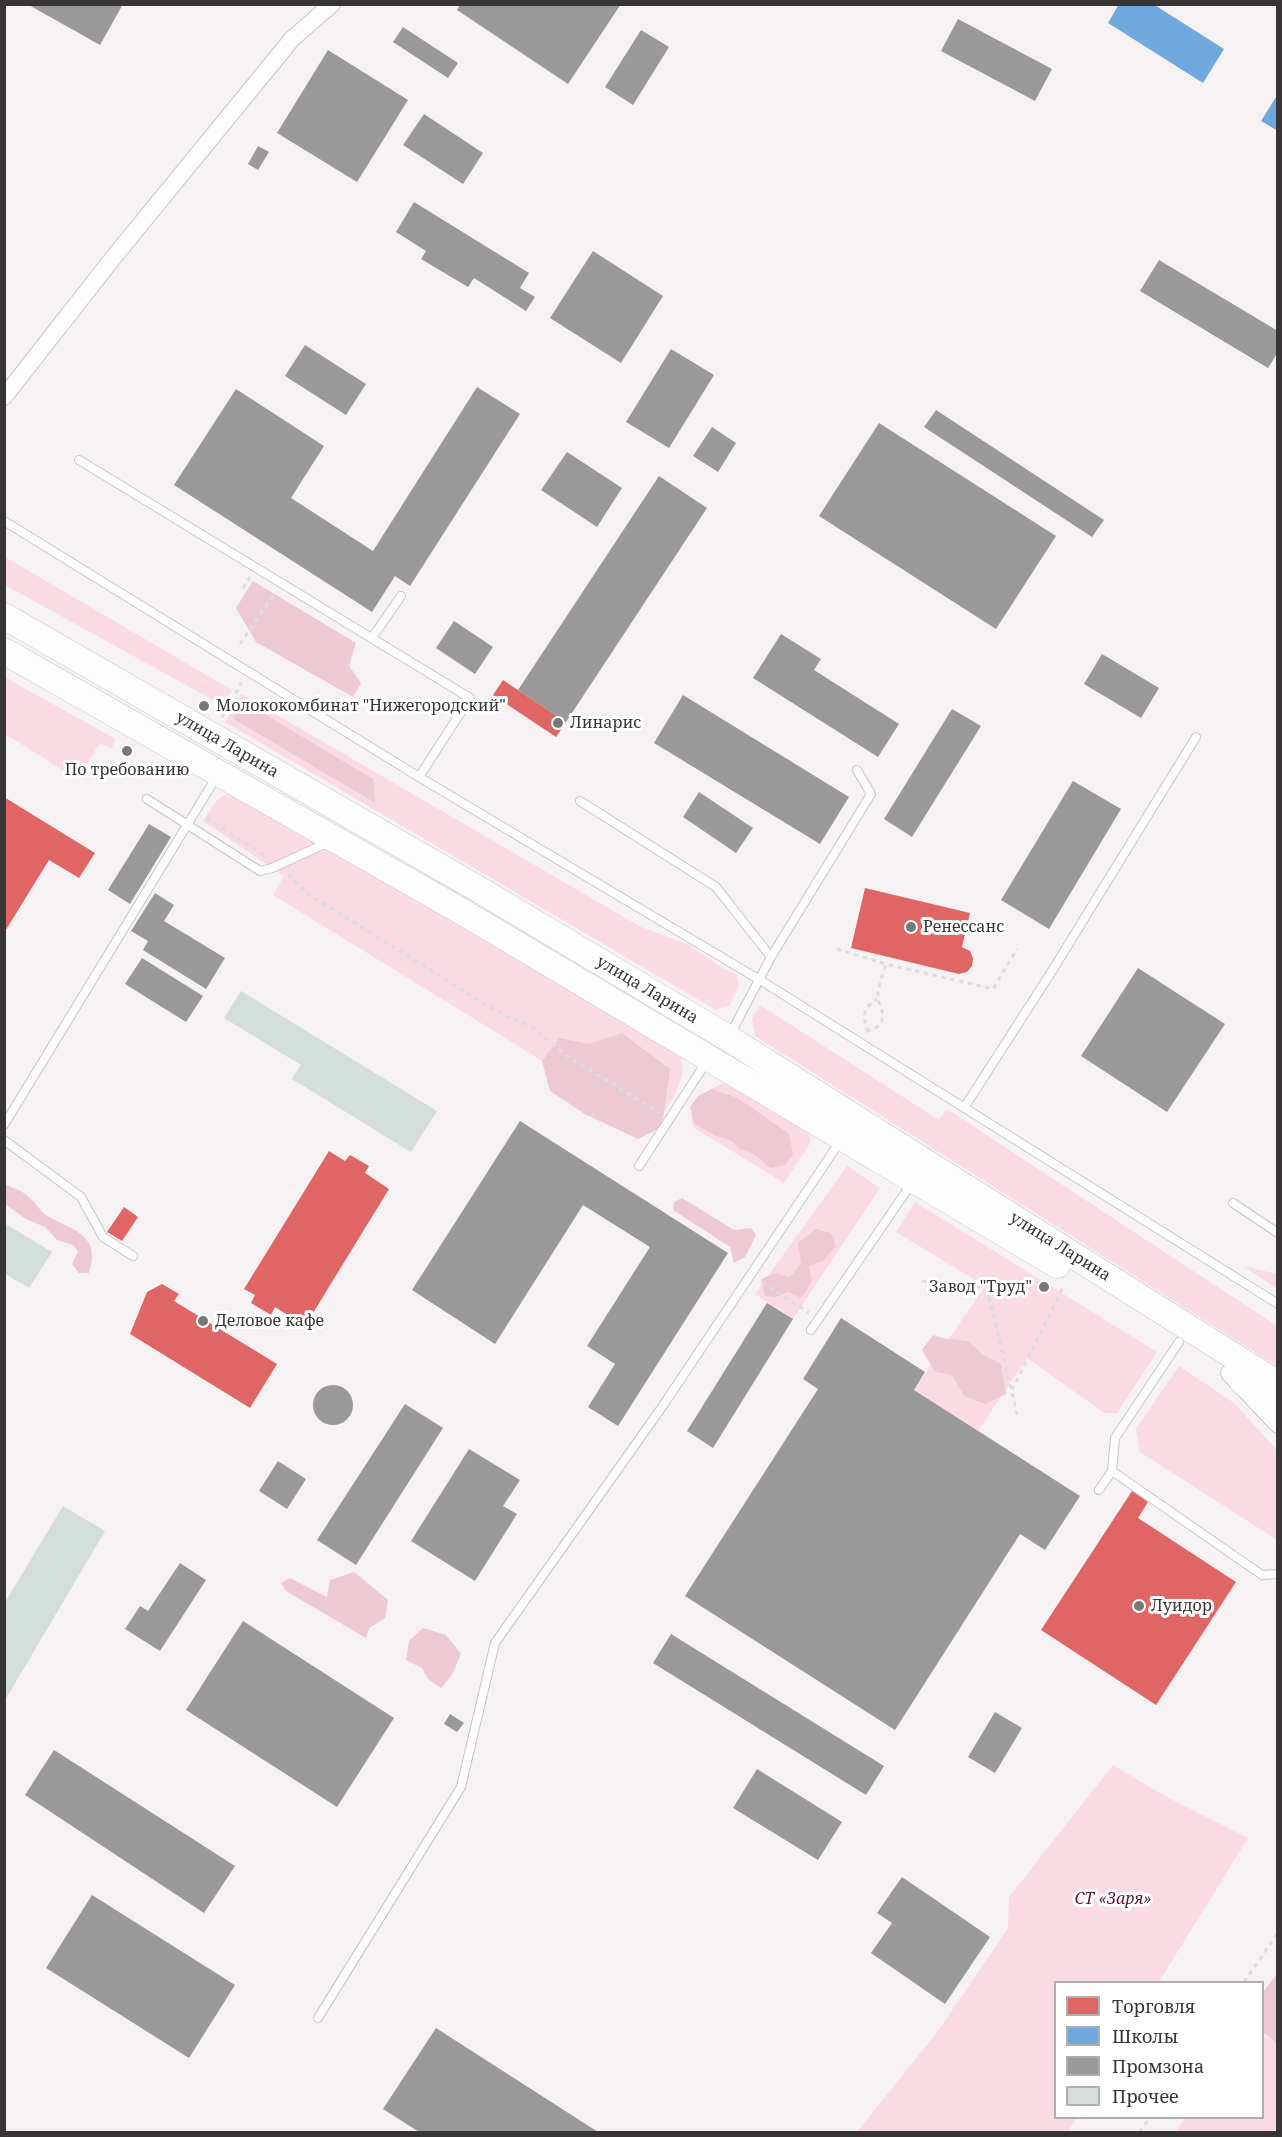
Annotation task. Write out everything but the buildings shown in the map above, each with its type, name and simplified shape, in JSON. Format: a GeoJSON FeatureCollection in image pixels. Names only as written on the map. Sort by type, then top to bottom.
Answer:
{"type":"FeatureCollection","features":[{"type":"Feature","properties":{"kind":"main road","name":"улица Ларина"},"geometry":{"type":"LineString","coordinates":[[4,616],[473,886],[728,1038],[1278,1384]]}},
{"type":"Feature","properties":{"kind":"main road","name":"улица Ларина"},"geometry":{"type":"LineString","coordinates":[[4,651],[459,910],[843,1137],[1060,1267],[1278,1405]]}},
{"type":"Feature","properties":{"kind":"street"},"geometry":{"type":"LineString","coordinates":[[4,397],[113,258],[292,39],[332,4]]}},
{"type":"Feature","properties":{"kind":"street"},"geometry":{"type":"LineString","coordinates":[[1229,1373],[1278,1425]]}},
{"type":"Feature","properties":{"kind":"lane"},"geometry":{"type":"LineString","coordinates":[[79,460],[470,698],[419,777]]}},
{"type":"Feature","properties":{"kind":"lane"},"geometry":{"type":"LineString","coordinates":[[4,521],[419,777],[760,980],[1278,1304]]}},
{"type":"Feature","properties":{"kind":"lane"},"geometry":{"type":"LineString","coordinates":[[372,638],[400,596]]}},
{"type":"Feature","properties":{"kind":"lane"},"geometry":{"type":"LineString","coordinates":[[964,1108],[1052,971],[1196,737]]}},
{"type":"Feature","properties":{"kind":"lane"},"geometry":{"type":"LineString","coordinates":[[728,1038],[771,957],[871,794],[857,770]]}},
{"type":"Feature","properties":{"kind":"lane"},"geometry":{"type":"LineString","coordinates":[[4,1125],[218,773]]}},
{"type":"Feature","properties":{"kind":"lane"},"geometry":{"type":"LineString","coordinates":[[147,799],[260,872],[335,839]]}},
{"type":"Feature","properties":{"kind":"lane"},"geometry":{"type":"LineString","coordinates":[[580,801],[716,887],[771,957]]}},
{"type":"Feature","properties":{"kind":"lane"},"geometry":{"type":"LineString","coordinates":[[639,1166],[709,1058]]}},
{"type":"Feature","properties":{"kind":"lane"},"geometry":{"type":"LineString","coordinates":[[318,2018],[461,1787],[495,1643],[662,1407],[843,1137]]}},
{"type":"Feature","properties":{"kind":"lane"},"geometry":{"type":"LineString","coordinates":[[4,1140],[81,1197],[103,1237],[133,1256]]}},
{"type":"Feature","properties":{"kind":"lane"},"geometry":{"type":"LineString","coordinates":[[811,1330],[914,1180]]}},
{"type":"Feature","properties":{"kind":"lane"},"geometry":{"type":"LineString","coordinates":[[1233,1203],[1278,1233]]}},
{"type":"Feature","properties":{"kind":"lane"},"geometry":{"type":"LineString","coordinates":[[1099,1490],[1112,1471],[1115,1438],[1179,1342]]}},
{"type":"Feature","properties":{"kind":"lane"},"geometry":{"type":"LineString","coordinates":[[1112,1471],[1262,1575],[1278,1574]]}},
{"type":"Feature","properties":{"kind":"path"},"geometry":{"type":"LineString","coordinates":[[240,645],[274,594]]}},
{"type":"Feature","properties":{"kind":"path"},"geometry":{"type":"LineString","coordinates":[[228,705],[242,682]]}},
{"type":"Feature","properties":{"kind":"path"},"geometry":{"type":"LineString","coordinates":[[195,811],[279,865],[308,894],[488,1006],[531,1026],[567,1056],[669,1119]]}},
{"type":"Feature","properties":{"kind":"path"},"geometry":{"type":"LineString","coordinates":[[837,949],[886,964],[993,989],[1017,949]]}},
{"type":"Feature","properties":{"kind":"path"},"geometry":{"type":"LineString","coordinates":[[868,1031],[880,1025],[883,1017],[877,999],[886,964]]}},
{"type":"Feature","properties":{"kind":"path"},"geometry":{"type":"LineString","coordinates":[[868,1031],[863,1014],[867,1006],[877,999]]}},
{"type":"Feature","properties":{"kind":"path"},"geometry":{"type":"LineString","coordinates":[[862,1029],[868,1031],[876,1039]]}},
{"type":"Feature","properties":{"kind":"path"},"geometry":{"type":"LineString","coordinates":[[751,1275],[818,1319]]}},
{"type":"Feature","properties":{"kind":"path"},"geometry":{"type":"LineString","coordinates":[[922,1281],[987,1288],[1042,1275]]}},
{"type":"Feature","properties":{"kind":"path"},"geometry":{"type":"LineString","coordinates":[[1012,1390],[1063,1287]]}},
{"type":"Feature","properties":{"kind":"path"},"geometry":{"type":"LineString","coordinates":[[987,1288],[1018,1418]]}},
{"type":"Feature","properties":{"kind":"path"},"geometry":{"type":"LineString","coordinates":[[1245,1981],[1278,1933]]}},
{"type":"Feature","properties":{"kind":"path"},"geometry":{"type":"LineString","coordinates":[[1139,2133],[1149,2119]]}},
{"type":"Feature","properties":{"kind":"green space"},"geometry":{"type":"Polygon","coordinates":[[[5,557],[232,690],[222,705],[5,585],[5,557]]]}},
{"type":"Feature","properties":{"kind":"green space"},"geometry":{"type":"Polygon","coordinates":[[[4,677],[116,739],[111,749],[100,743],[77,779],[5,734],[4,677]]]}},
{"type":"Feature","properties":{"kind":"green space"},"geometry":{"type":"Polygon","coordinates":[[[241,694],[641,927],[687,944],[737,975],[739,985],[730,1005],[716,1010],[225,722],[241,694]]]}},
{"type":"Feature","properties":{"kind":"green space"},"geometry":{"type":"Polygon","coordinates":[[[226,794],[235,795],[680,1054],[682,1074],[679,1083],[653,1129],[273,895],[284,876],[203,821],[218,799],[226,794]]]}},
{"type":"Feature","properties":{"kind":"green space"},"geometry":{"type":"Polygon","coordinates":[[[760,1005],[939,1120],[947,1109],[1277,1326],[1277,1366],[755,1036],[752,1019],[760,1005]]]}},
{"type":"Feature","properties":{"kind":"green space"},"geometry":{"type":"Polygon","coordinates":[[[726,1083],[804,1128],[809,1134],[809,1145],[784,1183],[693,1127],[691,1115],[701,1099],[709,1091],[726,1083]]]}},
{"type":"Feature","properties":{"kind":"green space"},"geometry":{"type":"Polygon","coordinates":[[[847,1166],[880,1188],[793,1319],[755,1294],[847,1166]]]}},
{"type":"Feature","properties":{"kind":"green space"},"geometry":{"type":"Polygon","coordinates":[[[915,1202],[1157,1352],[1117,1413],[1104,1413],[1027,1358],[978,1431],[914,1390],[985,1286],[896,1232],[915,1202]]]}},
{"type":"Feature","properties":{"kind":"green space"},"geometry":{"type":"Polygon","coordinates":[[[1243,1266],[1277,1274],[1277,1289],[1243,1266]]]}},
{"type":"Feature","properties":{"kind":"green space"},"geometry":{"type":"Polygon","coordinates":[[[1179,1366],[1234,1403],[1277,1450],[1277,1540],[1140,1452],[1136,1429],[1179,1366]]]}},
{"type":"Feature","properties":{"kind":"green space","name":"СТ «Заря»"},"geometry":{"type":"Polygon","coordinates":[[[1113,1765],[1165,1796],[1248,1838],[1160,1981],[1054,1981],[1054,2119],[1076,2119],[1067,2132],[857,2132],[938,2031],[1008,1928],[1009,1897],[1113,1765]]]}},
{"type":"Feature","properties":{"kind":"green space"},"geometry":{"type":"Polygon","coordinates":[[[1264,2036],[1277,2042],[1277,2132],[1175,2132],[1184,2119],[1264,2119],[1264,2036]]]}},
{"type":"Feature","properties":{"kind":"shaded area"},"geometry":{"type":"Polygon","coordinates":[[[253,581],[356,643],[349,666],[361,683],[353,697],[256,642],[236,608],[253,581]]]}},
{"type":"Feature","properties":{"kind":"shaded area"},"geometry":{"type":"Polygon","coordinates":[[[241,700],[373,779],[375,803],[234,719],[241,700]]]}},
{"type":"Feature","properties":{"kind":"shaded area"},"geometry":{"type":"Polygon","coordinates":[[[622,1033],[670,1069],[662,1127],[638,1139],[585,1114],[550,1091],[542,1061],[559,1038],[589,1044],[622,1033]]]}},
{"type":"Feature","properties":{"kind":"shaded area"},"geometry":{"type":"Polygon","coordinates":[[[712,1089],[738,1098],[789,1134],[793,1154],[785,1165],[770,1168],[754,1154],[740,1149],[730,1140],[716,1136],[695,1124],[690,1107],[698,1096],[712,1089]]]}},
{"type":"Feature","properties":{"kind":"shaded area"},"geometry":{"type":"Polygon","coordinates":[[[5,1184],[27,1195],[46,1215],[84,1236],[92,1251],[89,1273],[79,1273],[72,1264],[78,1251],[73,1245],[57,1240],[45,1227],[26,1219],[5,1204],[5,1184]]]}},
{"type":"Feature","properties":{"kind":"shaded area"},"geometry":{"type":"Polygon","coordinates":[[[682,1198],[734,1230],[751,1228],[756,1235],[745,1257],[734,1263],[730,1247],[673,1210],[674,1202],[682,1198]]]}},
{"type":"Feature","properties":{"kind":"shaded area"},"geometry":{"type":"Polygon","coordinates":[[[816,1229],[831,1233],[836,1246],[823,1261],[809,1266],[812,1281],[801,1298],[788,1292],[776,1297],[765,1296],[761,1279],[775,1273],[790,1277],[801,1263],[798,1243],[816,1229]]]}},
{"type":"Feature","properties":{"kind":"shaded area"},"geometry":{"type":"Polygon","coordinates":[[[933,1335],[968,1341],[982,1354],[1001,1364],[1006,1394],[985,1404],[964,1396],[952,1375],[935,1372],[922,1350],[933,1335]]]}},
{"type":"Feature","properties":{"kind":"shaded area"},"geometry":{"type":"Polygon","coordinates":[[[354,1572],[388,1600],[385,1618],[369,1628],[366,1638],[286,1591],[281,1583],[290,1578],[327,1597],[330,1580],[354,1572]]]}},
{"type":"Feature","properties":{"kind":"shaded area"},"geometry":{"type":"Polygon","coordinates":[[[423,1628],[446,1635],[461,1654],[452,1675],[441,1688],[428,1679],[422,1668],[406,1660],[409,1641],[423,1628]]]}},
{"type":"Feature","properties":{"kind":"shaded area"},"geometry":{"type":"Polygon","coordinates":[[[1277,1974],[1277,2043],[1264,2033],[1264,1991],[1277,1974]]]}},
{"type":"Feature","properties":{"kind":"place","name":"Молококомбинат \"Нижегородский\""},"geometry":{"type":"Point","coordinates":[204,706]}},
{"type":"Feature","properties":{"kind":"place","name":"Линарис"},"geometry":{"type":"Point","coordinates":[558,723]}},
{"type":"Feature","properties":{"kind":"place","name":"По требованию"},"geometry":{"type":"Point","coordinates":[127,751]}},
{"type":"Feature","properties":{"kind":"place","name":"Ренессанс"},"geometry":{"type":"Point","coordinates":[911,927]}},
{"type":"Feature","properties":{"kind":"place","name":"Завод \"Труд\""},"geometry":{"type":"Point","coordinates":[1044,1287]}},
{"type":"Feature","properties":{"kind":"place","name":"Деловое кафе"},"geometry":{"type":"Point","coordinates":[203,1321]}},
{"type":"Feature","properties":{"kind":"place","name":"Луидор"},"geometry":{"type":"Point","coordinates":[1139,1606]}}]}
